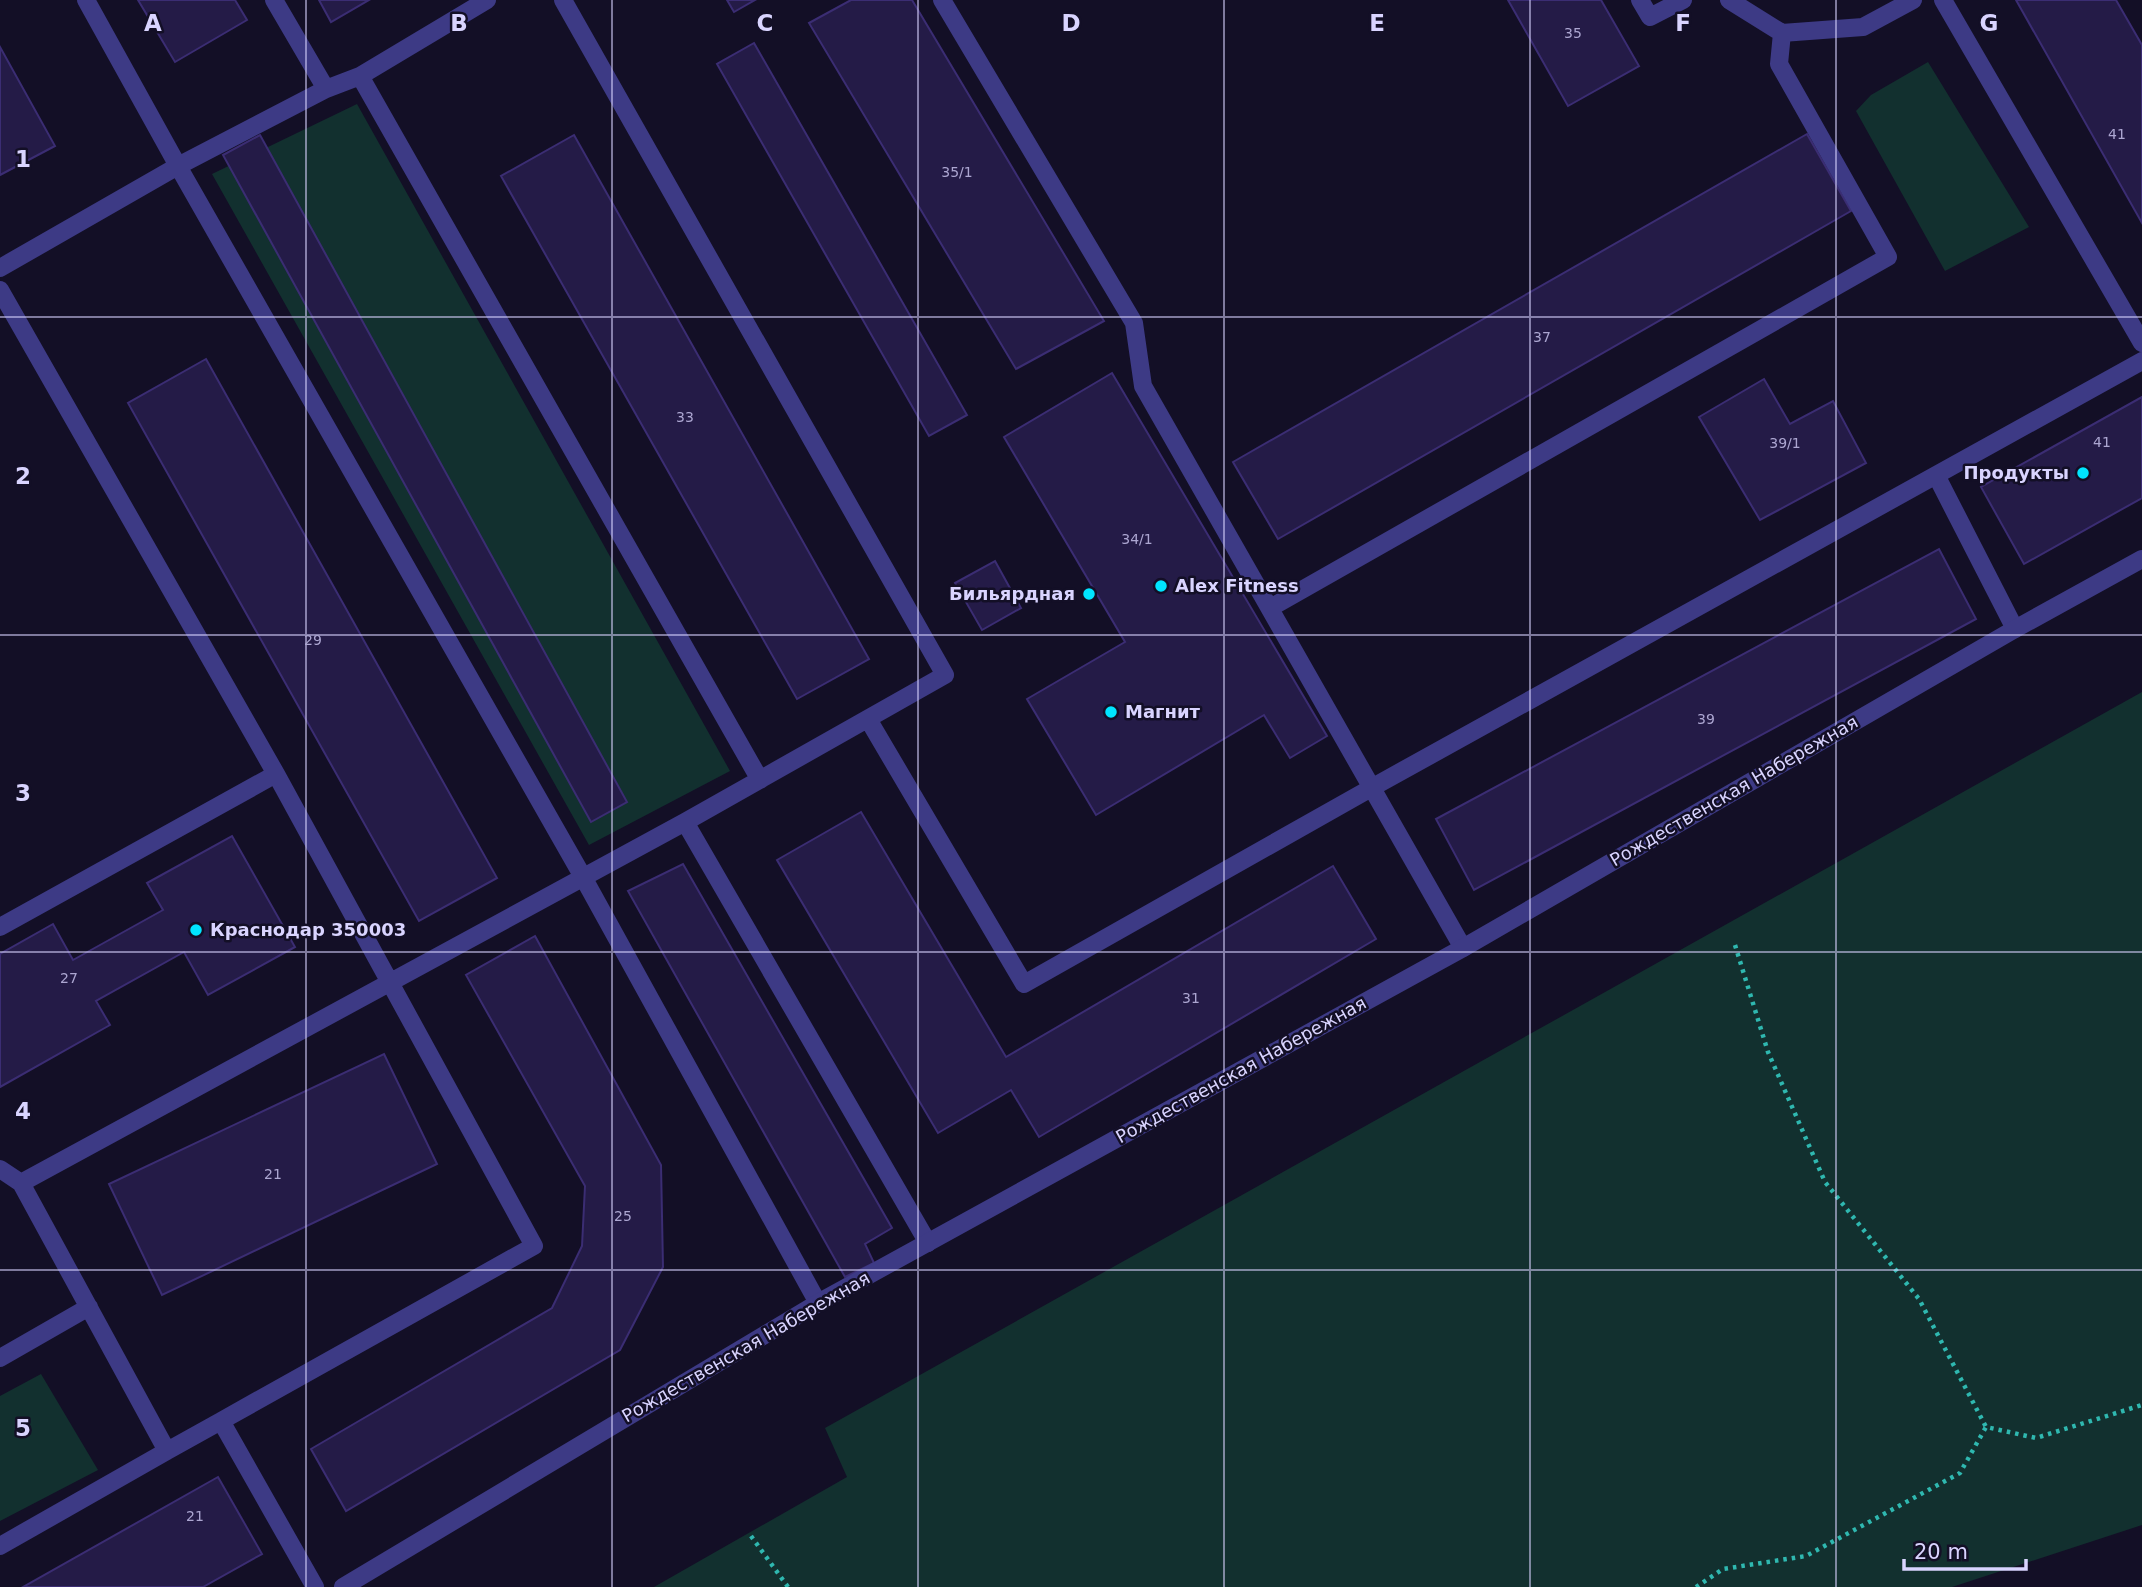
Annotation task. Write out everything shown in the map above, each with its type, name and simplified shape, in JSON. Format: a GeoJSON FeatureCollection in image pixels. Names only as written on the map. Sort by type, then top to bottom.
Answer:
{"type":"FeatureCollection","features":[{"type":"Feature","properties":{"kind":"street"},"geometry":{"type":"LineString","coordinates":[[86,0],[583,877],[818,1303]]}},
{"type":"Feature","properties":{"kind":"street"},"geometry":{"type":"LineString","coordinates":[[274,0],[326,89]]}},
{"type":"Feature","properties":{"kind":"street"},"geometry":{"type":"LineString","coordinates":[[0,268],[178,166],[326,89],[360,76],[487,0]]}},
{"type":"Feature","properties":{"kind":"street"},"geometry":{"type":"LineString","coordinates":[[21,1183],[685,822],[945,675],[563,0]]}},
{"type":"Feature","properties":{"kind":"street"},"geometry":{"type":"LineString","coordinates":[[942,0],[1134,323],[1143,386],[1463,948]]}},
{"type":"Feature","properties":{"kind":"street"},"geometry":{"type":"LineString","coordinates":[[1640,0],[1650,17],[1683,0]]}},
{"type":"Feature","properties":{"kind":"street"},"geometry":{"type":"LineString","coordinates":[[1729,0],[1782,33],[1863,27],[1913,0]]}},
{"type":"Feature","properties":{"kind":"street"},"geometry":{"type":"LineString","coordinates":[[1943,0],[2142,343]]}},
{"type":"Feature","properties":{"kind":"street"},"geometry":{"type":"LineString","coordinates":[[1270,607],[1888,257],[1779,64],[1782,33]]}},
{"type":"Feature","properties":{"kind":"street"},"geometry":{"type":"LineString","coordinates":[[360,76],[760,780]]}},
{"type":"Feature","properties":{"kind":"street"},"geometry":{"type":"LineString","coordinates":[[0,290],[276,774],[534,1246],[0,1546]]}},
{"type":"Feature","properties":{"kind":"street"},"geometry":{"type":"LineString","coordinates":[[868,719],[1024,984],[1373,787],[2142,361]]}},
{"type":"Feature","properties":{"kind":"street"},"geometry":{"type":"LineString","coordinates":[[1936,475],[2015,629]]}},
{"type":"Feature","properties":{"kind":"street","name":"Рождественская Набережная"},"geometry":{"type":"LineString","coordinates":[[343,1587],[818,1303],[1463,948],[2015,629],[2142,559]]}},
{"type":"Feature","properties":{"kind":"street"},"geometry":{"type":"LineString","coordinates":[[0,927],[276,774]]}},
{"type":"Feature","properties":{"kind":"street"},"geometry":{"type":"LineString","coordinates":[[685,822],[928,1243]]}},
{"type":"Feature","properties":{"kind":"street"},"geometry":{"type":"LineString","coordinates":[[0,1169],[21,1183],[167,1451]]}},
{"type":"Feature","properties":{"kind":"street"},"geometry":{"type":"LineString","coordinates":[[0,1358],[89,1307]]}},
{"type":"Feature","properties":{"kind":"street"},"geometry":{"type":"LineString","coordinates":[[221,1421],[315,1587]]}},
{"type":"Feature","properties":{"kind":"path"},"geometry":{"type":"LineString","coordinates":[[1735,945],[1768,1052],[1825,1182],[1919,1299],[1986,1427],[2036,1438],[2142,1405]]}},
{"type":"Feature","properties":{"kind":"path"},"geometry":{"type":"LineString","coordinates":[[1696,1587],[1723,1569],[1806,1556],[1961,1473],[1986,1427]]}},
{"type":"Feature","properties":{"kind":"path"},"geometry":{"type":"LineString","coordinates":[[751,1536],[788,1587]]}},
{"type":"Feature","properties":{"kind":"green space"},"geometry":{"type":"Polygon","coordinates":[[[1928,62],[2029,227],[1945,271],[1856,111],[1871,95],[1928,62]]]}},
{"type":"Feature","properties":{"kind":"green space"},"geometry":{"type":"Polygon","coordinates":[[[357,104],[730,771],[589,845],[212,174],[357,104]]]}},
{"type":"Feature","properties":{"kind":"green space"},"geometry":{"type":"Polygon","coordinates":[[[2142,692],[2142,1525],[1952,1587],[654,1587],[847,1477],[825,1428],[2142,692]]]}},
{"type":"Feature","properties":{"kind":"green space"},"geometry":{"type":"Polygon","coordinates":[[[41,1374],[98,1470],[0,1521],[0,1396],[41,1374]]]}},
{"type":"Feature","properties":{"kind":"building"},"geometry":{"type":"Polygon","coordinates":[[[138,0],[235,0],[247,20],[175,62],[138,0]]]}},
{"type":"Feature","properties":{"kind":"building"},"geometry":{"type":"Polygon","coordinates":[[[319,0],[369,0],[331,22],[319,0]]]}},
{"type":"Feature","properties":{"kind":"building"},"geometry":{"type":"Polygon","coordinates":[[[727,0],[755,0],[734,12],[727,0]]]}},
{"type":"Feature","properties":{"kind":"building"},"geometry":{"type":"Polygon","coordinates":[[[851,0],[912,0],[1104,321],[1016,369],[809,23],[851,0]]]}},
{"type":"Feature","properties":{"kind":"building"},"geometry":{"type":"Polygon","coordinates":[[[1508,0],[1601,0],[1639,66],[1568,106],[1508,0]]]}},
{"type":"Feature","properties":{"kind":"building"},"geometry":{"type":"Polygon","coordinates":[[[2016,0],[2116,0],[2142,45],[2142,223],[2016,0]]]}},
{"type":"Feature","properties":{"kind":"building"},"geometry":{"type":"Polygon","coordinates":[[[754,43],[967,415],[929,436],[717,64],[754,43]]]}},
{"type":"Feature","properties":{"kind":"building"},"geometry":{"type":"Polygon","coordinates":[[[0,47],[55,146],[0,175],[0,47]]]}},
{"type":"Feature","properties":{"kind":"building"},"geometry":{"type":"Polygon","coordinates":[[[1807,134],[1851,211],[1278,539],[1233,462],[1807,134]]]}},
{"type":"Feature","properties":{"kind":"building"},"geometry":{"type":"Polygon","coordinates":[[[260,135],[627,802],[591,822],[223,155],[260,135]]]}},
{"type":"Feature","properties":{"kind":"building"},"geometry":{"type":"Polygon","coordinates":[[[574,135],[869,659],[797,699],[501,176],[574,135]]]}},
{"type":"Feature","properties":{"kind":"building"},"geometry":{"type":"Polygon","coordinates":[[[206,359],[497,878],[419,921],[128,403],[206,359]]]}},
{"type":"Feature","properties":{"kind":"building"},"geometry":{"type":"Polygon","coordinates":[[[1112,373],[1327,736],[1290,758],[1264,715],[1096,815],[1027,699],[1125,642],[1004,437],[1112,373]]]}},
{"type":"Feature","properties":{"kind":"building"},"geometry":{"type":"Polygon","coordinates":[[[1764,379],[1790,424],[1833,401],[1866,463],[1760,520],[1699,417],[1764,379]]]}},
{"type":"Feature","properties":{"kind":"building"},"geometry":{"type":"Polygon","coordinates":[[[2142,397],[2142,498],[2024,564],[1981,487],[2142,397]]]}},
{"type":"Feature","properties":{"kind":"building"},"geometry":{"type":"Polygon","coordinates":[[[1939,549],[1976,619],[1474,890],[1436,819],[1939,549]]]}},
{"type":"Feature","properties":{"kind":"building"},"geometry":{"type":"Polygon","coordinates":[[[995,561],[1021,608],[982,630],[955,583],[995,561]]]}},
{"type":"Feature","properties":{"kind":"building"},"geometry":{"type":"Polygon","coordinates":[[[861,812],[1006,1057],[1333,866],[1376,939],[1039,1137],[1011,1090],[938,1133],[777,860],[861,812]]]}},
{"type":"Feature","properties":{"kind":"building"},"geometry":{"type":"Polygon","coordinates":[[[232,836],[295,947],[208,995],[184,952],[96,1001],[110,1025],[0,1087],[0,954],[53,924],[73,960],[163,910],[147,883],[232,836]]]}},
{"type":"Feature","properties":{"kind":"building"},"geometry":{"type":"Polygon","coordinates":[[[683,864],[892,1228],[865,1244],[874,1263],[845,1277],[628,891],[683,864]]]}},
{"type":"Feature","properties":{"kind":"building"},"geometry":{"type":"Polygon","coordinates":[[[535,936],[661,1165],[663,1267],[620,1350],[346,1511],[311,1449],[552,1308],[582,1246],[585,1186],[466,975],[535,936]]]}},
{"type":"Feature","properties":{"kind":"building"},"geometry":{"type":"Polygon","coordinates":[[[384,1054],[437,1164],[162,1295],[109,1184],[384,1054]]]}},
{"type":"Feature","properties":{"kind":"building"},"geometry":{"type":"Polygon","coordinates":[[[218,1477],[262,1554],[203,1587],[23,1587],[218,1477]]]}},
{"type":"Feature","properties":{"kind":"place","name":"Продукты"},"geometry":{"type":"Point","coordinates":[2083,473]}},
{"type":"Feature","properties":{"kind":"place","name":"Alex Fitness"},"geometry":{"type":"Point","coordinates":[1161,586]}},
{"type":"Feature","properties":{"kind":"place","name":"Бильярдная"},"geometry":{"type":"Point","coordinates":[1089,594]}},
{"type":"Feature","properties":{"kind":"place","name":"Магнит"},"geometry":{"type":"Point","coordinates":[1111,712]}},
{"type":"Feature","properties":{"kind":"place","name":"Краснодар 350003"},"geometry":{"type":"Point","coordinates":[196,930]}}]}
